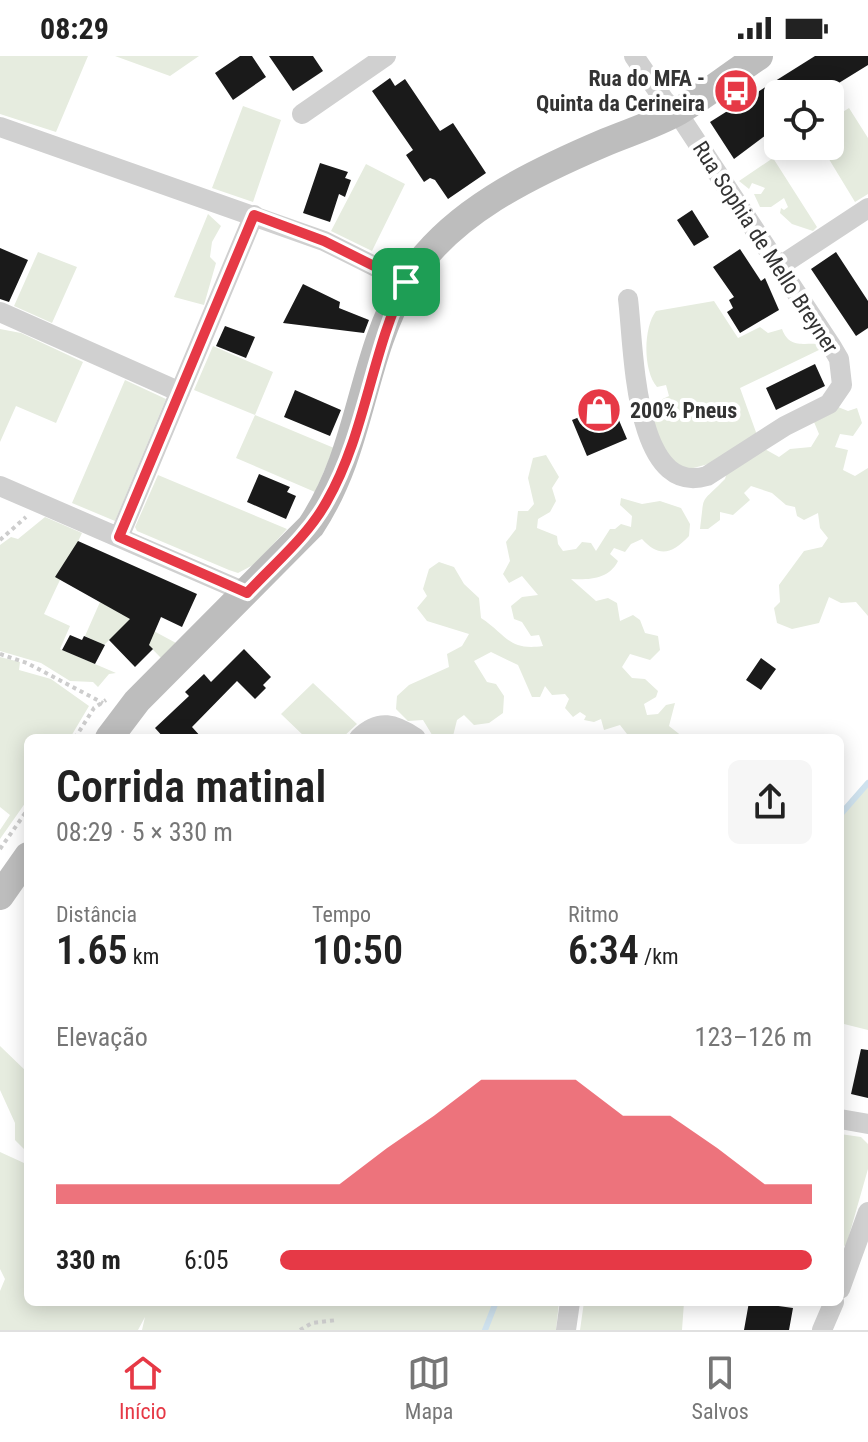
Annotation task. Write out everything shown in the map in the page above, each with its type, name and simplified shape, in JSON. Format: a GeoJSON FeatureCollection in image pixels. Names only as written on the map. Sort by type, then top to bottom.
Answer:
{"type":"FeatureCollection","features":[{"type":"Feature","properties":{"kind":"main road"},"geometry":{"type":"LineString","coordinates":[[112,734],[127,714],[311,526],[327,502],[351,448],[389,316],[406,282],[448,234],[509,189],[547,168],[677,112],[759,56]]}},
{"type":"Feature","properties":{"kind":"main road"},"geometry":{"type":"LineString","coordinates":[[0,896],[24,862]]}},
{"type":"Feature","properties":{"kind":"street"},"geometry":{"type":"LineString","coordinates":[[302,114],[386,56]]}},
{"type":"Feature","properties":{"kind":"street","name":"Rua Sophia de Mello Breyner"},"geometry":{"type":"LineString","coordinates":[[628,299],[649,440],[664,467],[694,480],[707,476],[785,426],[829,404],[842,385],[839,359],[677,112],[664,100],[634,56]]}},
{"type":"Feature","properties":{"kind":"street"},"geometry":{"type":"LineString","coordinates":[[0,127],[324,241],[406,282]]}},
{"type":"Feature","properties":{"kind":"street"},"geometry":{"type":"LineString","coordinates":[[780,266],[868,208]]}},
{"type":"Feature","properties":{"kind":"street"},"geometry":{"type":"LineString","coordinates":[[119,537],[254,215]]}},
{"type":"Feature","properties":{"kind":"street"},"geometry":{"type":"LineString","coordinates":[[0,312],[180,392]]}},
{"type":"Feature","properties":{"kind":"street"},"geometry":{"type":"LineString","coordinates":[[0,486],[247,593]]}},
{"type":"Feature","properties":{"kind":"street"},"geometry":{"type":"LineString","coordinates":[[365,734],[379,724],[388,724],[408,734]]}},
{"type":"Feature","properties":{"kind":"street"},"geometry":{"type":"LineString","coordinates":[[844,1120],[868,1124]]}},
{"type":"Feature","properties":{"kind":"street"},"geometry":{"type":"LineString","coordinates":[[844,1278],[868,1212]]}},
{"type":"Feature","properties":{"kind":"street"},"geometry":{"type":"LineString","coordinates":[[566,1330],[569,1306]]}},
{"type":"Feature","properties":{"kind":"street"},"geometry":{"type":"LineString","coordinates":[[822,1330],[832,1306]]}},
{"type":"Feature","properties":{"kind":"path"},"geometry":{"type":"LineString","coordinates":[[0,540],[22,521],[35,501]]}},
{"type":"Feature","properties":{"kind":"path"},"geometry":{"type":"LineString","coordinates":[[0,654],[27,663],[127,714]]}},
{"type":"Feature","properties":{"kind":"path"},"geometry":{"type":"LineString","coordinates":[[0,849],[24,815]]}},
{"type":"Feature","properties":{"kind":"path"},"geometry":{"type":"LineString","coordinates":[[300,1330],[312,1323],[337,1320]]}},
{"type":"Feature","properties":{"kind":"shaded area"},"geometry":{"type":"Polygon","coordinates":[[[0,56],[88,56],[56,132],[0,114],[0,56]]]}},
{"type":"Feature","properties":{"kind":"shaded area"},"geometry":{"type":"Polygon","coordinates":[[[115,56],[199,56],[170,76],[115,56]]]}},
{"type":"Feature","properties":{"kind":"shaded area"},"geometry":{"type":"Polygon","coordinates":[[[243,106],[281,120],[253,202],[212,188],[243,106]]]}},
{"type":"Feature","properties":{"kind":"shaded area"},"geometry":{"type":"Polygon","coordinates":[[[849,108],[868,138],[868,194],[855,202],[830,160],[844,160],[844,111],[849,108]]]}},
{"type":"Feature","properties":{"kind":"shaded area"},"geometry":{"type":"Polygon","coordinates":[[[774,160],[817,227],[813,231],[792,224],[780,213],[781,208],[784,210],[788,207],[784,198],[771,207],[760,207],[754,194],[761,194],[765,188],[752,183],[749,189],[739,181],[774,160]]]}},
{"type":"Feature","properties":{"kind":"shaded area"},"geometry":{"type":"Polygon","coordinates":[[[366,164],[405,184],[372,251],[331,231],[366,164]]]}},
{"type":"Feature","properties":{"kind":"shaded area"},"geometry":{"type":"Polygon","coordinates":[[[208,214],[221,226],[212,242],[210,257],[216,263],[204,305],[174,297],[208,214]]]}},
{"type":"Feature","properties":{"kind":"shaded area"},"geometry":{"type":"Polygon","coordinates":[[[38,252],[77,267],[52,323],[14,306],[38,252]]]}},
{"type":"Feature","properties":{"kind":"shaded area"},"geometry":{"type":"Polygon","coordinates":[[[714,301],[738,338],[760,327],[768,333],[782,329],[792,342],[817,344],[821,349],[740,388],[757,435],[712,463],[686,470],[667,460],[653,423],[652,404],[669,396],[666,385],[657,387],[652,380],[647,360],[647,338],[656,311],[714,301]]]}},
{"type":"Feature","properties":{"kind":"shaded area"},"geometry":{"type":"Polygon","coordinates":[[[0,329],[21,333],[83,362],[56,423],[16,406],[0,442],[0,329]]]}},
{"type":"Feature","properties":{"kind":"shaded area"},"geometry":{"type":"Polygon","coordinates":[[[213,346],[273,372],[255,415],[194,390],[213,346]]]}},
{"type":"Feature","properties":{"kind":"shaded area"},"geometry":{"type":"Polygon","coordinates":[[[125,380],[166,399],[115,521],[72,503],[125,380]]]}},
{"type":"Feature","properties":{"kind":"shaded area"},"geometry":{"type":"Polygon","coordinates":[[[838,407],[848,411],[857,408],[862,423],[853,436],[840,434],[835,447],[848,450],[843,470],[855,476],[868,468],[868,616],[856,602],[841,603],[829,597],[819,623],[792,629],[777,623],[774,608],[780,602],[779,585],[804,551],[822,547],[828,538],[820,528],[818,513],[804,520],[797,516],[795,507],[786,505],[772,493],[751,486],[744,493],[750,500],[733,515],[720,512],[720,520],[708,529],[700,529],[703,504],[725,479],[727,472],[763,448],[779,457],[790,449],[811,447],[819,434],[814,422],[838,407]]]}},
{"type":"Feature","properties":{"kind":"shaded area"},"geometry":{"type":"Polygon","coordinates":[[[255,415],[334,448],[315,492],[236,458],[255,415]]]}},
{"type":"Feature","properties":{"kind":"shaded area"},"geometry":{"type":"Polygon","coordinates":[[[546,455],[559,477],[552,488],[556,501],[550,512],[538,519],[537,528],[557,536],[563,551],[576,549],[582,542],[591,543],[596,551],[610,529],[621,524],[631,527],[632,516],[620,505],[621,498],[642,504],[660,501],[681,508],[690,524],[689,536],[671,550],[654,549],[642,539],[631,544],[625,552],[614,548],[610,554],[618,561],[610,572],[592,578],[571,579],[596,601],[608,598],[617,603],[620,621],[633,615],[640,620],[645,633],[658,636],[660,650],[650,660],[630,654],[622,667],[632,678],[645,679],[658,691],[656,697],[644,704],[647,715],[658,714],[666,705],[675,703],[669,726],[679,734],[627,734],[620,725],[604,730],[601,719],[594,722],[584,720],[586,716],[580,712],[573,717],[565,708],[569,699],[565,694],[552,695],[545,686],[540,697],[532,697],[518,665],[491,652],[474,661],[487,682],[496,684],[504,696],[503,713],[489,723],[474,725],[464,715],[457,720],[454,734],[432,734],[423,720],[408,721],[396,709],[397,696],[409,685],[449,667],[447,654],[462,646],[469,634],[427,621],[417,608],[427,596],[423,589],[429,569],[439,562],[454,567],[464,584],[479,598],[481,618],[503,636],[522,646],[543,646],[539,635],[531,636],[522,622],[514,619],[511,606],[522,597],[538,595],[522,576],[509,583],[503,574],[510,561],[506,542],[516,529],[518,511],[528,511],[534,504],[528,478],[533,458],[546,455]]]}},
{"type":"Feature","properties":{"kind":"shaded area"},"geometry":{"type":"Polygon","coordinates":[[[158,475],[287,529],[255,564],[238,573],[229,570],[137,531],[135,527],[158,475]]]}},
{"type":"Feature","properties":{"kind":"shaded area"},"geometry":{"type":"Polygon","coordinates":[[[45,517],[82,533],[44,614],[70,626],[60,649],[116,673],[109,674],[98,687],[93,682],[70,681],[41,663],[0,651],[0,545],[11,537],[18,539],[45,517]]]}},
{"type":"Feature","properties":{"kind":"shaded area"},"geometry":{"type":"Polygon","coordinates":[[[100,602],[176,643],[161,658],[127,623],[104,645],[85,636],[100,602]]]}},
{"type":"Feature","properties":{"kind":"shaded area"},"geometry":{"type":"Polygon","coordinates":[[[0,657],[20,662],[19,670],[51,679],[89,706],[72,734],[24,734],[24,805],[0,839],[0,830],[10,815],[0,807],[0,657]]]}},
{"type":"Feature","properties":{"kind":"shaded area"},"geometry":{"type":"Polygon","coordinates":[[[313,683],[357,724],[346,734],[302,734],[281,714],[313,683]]]}},
{"type":"Feature","properties":{"kind":"shaded area"},"geometry":{"type":"Polygon","coordinates":[[[868,783],[868,1030],[844,1024],[844,810],[868,783]]]}},
{"type":"Feature","properties":{"kind":"shaded area"},"geometry":{"type":"Polygon","coordinates":[[[0,1046],[24,1069],[24,1149],[15,1140],[15,1123],[0,1090],[0,1046]]]}},
{"type":"Feature","properties":{"kind":"shaded area"},"geometry":{"type":"Polygon","coordinates":[[[844,1135],[861,1137],[868,1144],[868,1169],[846,1246],[844,1135]]]}},
{"type":"Feature","properties":{"kind":"shaded area"},"geometry":{"type":"Polygon","coordinates":[[[0,1152],[24,1163],[24,1306],[492,1306],[483,1330],[142,1330],[145,1317],[138,1330],[0,1330],[0,1291],[5,1279],[0,1269],[0,1152]]]}},
{"type":"Feature","properties":{"kind":"shaded area"},"geometry":{"type":"Polygon","coordinates":[[[496,1306],[559,1306],[556,1330],[486,1330],[496,1306]]]}},
{"type":"Feature","properties":{"kind":"shaded area"},"geometry":{"type":"Polygon","coordinates":[[[583,1306],[684,1306],[682,1330],[580,1330],[583,1306]]]}},
{"type":"Feature","properties":{"kind":"building"},"geometry":{"type":"Polygon","coordinates":[[[240,56],[252,56],[266,77],[233,100],[215,73],[240,56]]]}},
{"type":"Feature","properties":{"kind":"building"},"geometry":{"type":"Polygon","coordinates":[[[269,56],[313,56],[323,71],[293,91],[269,56]]]}},
{"type":"Feature","properties":{"kind":"building"},"geometry":{"type":"Polygon","coordinates":[[[815,56],[868,56],[868,65],[844,80],[777,80],[815,56]]]}},
{"type":"Feature","properties":{"kind":"building"},"geometry":{"type":"Polygon","coordinates":[[[390,78],[395,86],[405,79],[440,131],[453,123],[486,173],[448,199],[435,180],[430,178],[424,182],[406,155],[413,150],[372,91],[390,78]]]}},
{"type":"Feature","properties":{"kind":"building"},"geometry":{"type":"Polygon","coordinates":[[[764,88],[764,136],[734,159],[710,122],[764,88]]]}},
{"type":"Feature","properties":{"kind":"building"},"geometry":{"type":"Polygon","coordinates":[[[320,163],[348,172],[345,178],[351,180],[345,197],[339,194],[330,222],[303,213],[320,163]]]}},
{"type":"Feature","properties":{"kind":"building"},"geometry":{"type":"Polygon","coordinates":[[[692,210],[709,237],[694,246],[677,220],[692,210]]]}},
{"type":"Feature","properties":{"kind":"building"},"geometry":{"type":"Polygon","coordinates":[[[0,248],[28,260],[9,302],[0,299],[0,248]]]}},
{"type":"Feature","properties":{"kind":"building"},"geometry":{"type":"Polygon","coordinates":[[[740,249],[761,281],[765,278],[779,310],[740,333],[727,312],[733,308],[729,300],[734,297],[713,267],[740,249]]]}},
{"type":"Feature","properties":{"kind":"building"},"geometry":{"type":"Polygon","coordinates":[[[836,252],[868,301],[868,328],[856,336],[811,269],[836,252]]]}},
{"type":"Feature","properties":{"kind":"building"},"geometry":{"type":"Polygon","coordinates":[[[303,284],[340,302],[339,308],[369,320],[364,333],[283,323],[303,284]]]}},
{"type":"Feature","properties":{"kind":"building"},"geometry":{"type":"Polygon","coordinates":[[[225,326],[255,337],[246,358],[216,346],[225,326]]]}},
{"type":"Feature","properties":{"kind":"building"},"geometry":{"type":"Polygon","coordinates":[[[815,364],[825,386],[776,410],[766,388],[815,364]]]}},
{"type":"Feature","properties":{"kind":"building"},"geometry":{"type":"Polygon","coordinates":[[[295,390],[341,410],[330,436],[284,417],[295,390]]]}},
{"type":"Feature","properties":{"kind":"building"},"geometry":{"type":"Polygon","coordinates":[[[612,404],[627,439],[587,456],[572,420],[612,404]]]}},
{"type":"Feature","properties":{"kind":"building"},"geometry":{"type":"Polygon","coordinates":[[[259,474],[290,487],[287,492],[296,496],[286,519],[247,502],[259,474]]]}},
{"type":"Feature","properties":{"kind":"building"},"geometry":{"type":"Polygon","coordinates":[[[78,541],[197,594],[182,627],[161,617],[149,645],[153,649],[135,667],[109,640],[130,619],[55,577],[78,541]]]}},
{"type":"Feature","properties":{"kind":"building"},"geometry":{"type":"Polygon","coordinates":[[[70,635],[82,640],[84,636],[105,645],[95,664],[62,650],[70,635]]]}},
{"type":"Feature","properties":{"kind":"building"},"geometry":{"type":"Polygon","coordinates":[[[244,649],[271,677],[263,685],[266,688],[255,699],[237,681],[192,727],[198,734],[160,734],[155,728],[189,696],[185,692],[204,674],[211,682],[244,649]]]}},
{"type":"Feature","properties":{"kind":"building"},"geometry":{"type":"Polygon","coordinates":[[[761,658],[776,669],[761,690],[746,680],[761,658]]]}},
{"type":"Feature","properties":{"kind":"building"},"geometry":{"type":"Polygon","coordinates":[[[861,1049],[868,1050],[868,1098],[851,1094],[861,1049]]]}},
{"type":"Feature","properties":{"kind":"building"},"geometry":{"type":"Polygon","coordinates":[[[748,1306],[793,1308],[789,1330],[744,1330],[748,1306]]]}},
{"type":"Feature","properties":{"kind":"waterway"},"geometry":{"type":"LineString","coordinates":[[844,810],[868,783]]}},
{"type":"Feature","properties":{"kind":"waterway"},"geometry":{"type":"LineString","coordinates":[[485,1330],[494,1306]]}},
{"type":"Feature","properties":{"kind":"place","name":"Rua do MFA - Quinta da Cerineira"},"geometry":{"type":"Point","coordinates":[736,91]}},
{"type":"Feature","properties":{"kind":"place","name":"200% Pneus"},"geometry":{"type":"Point","coordinates":[599,410]}},
{"type":"Feature","properties":{"kind":"route"},"geometry":{"type":"LineString","coordinates":[[254,215],[324,241],[406,282],[389,316],[351,448],[327,502],[311,526],[247,593],[119,537],[254,215]]}}]}
